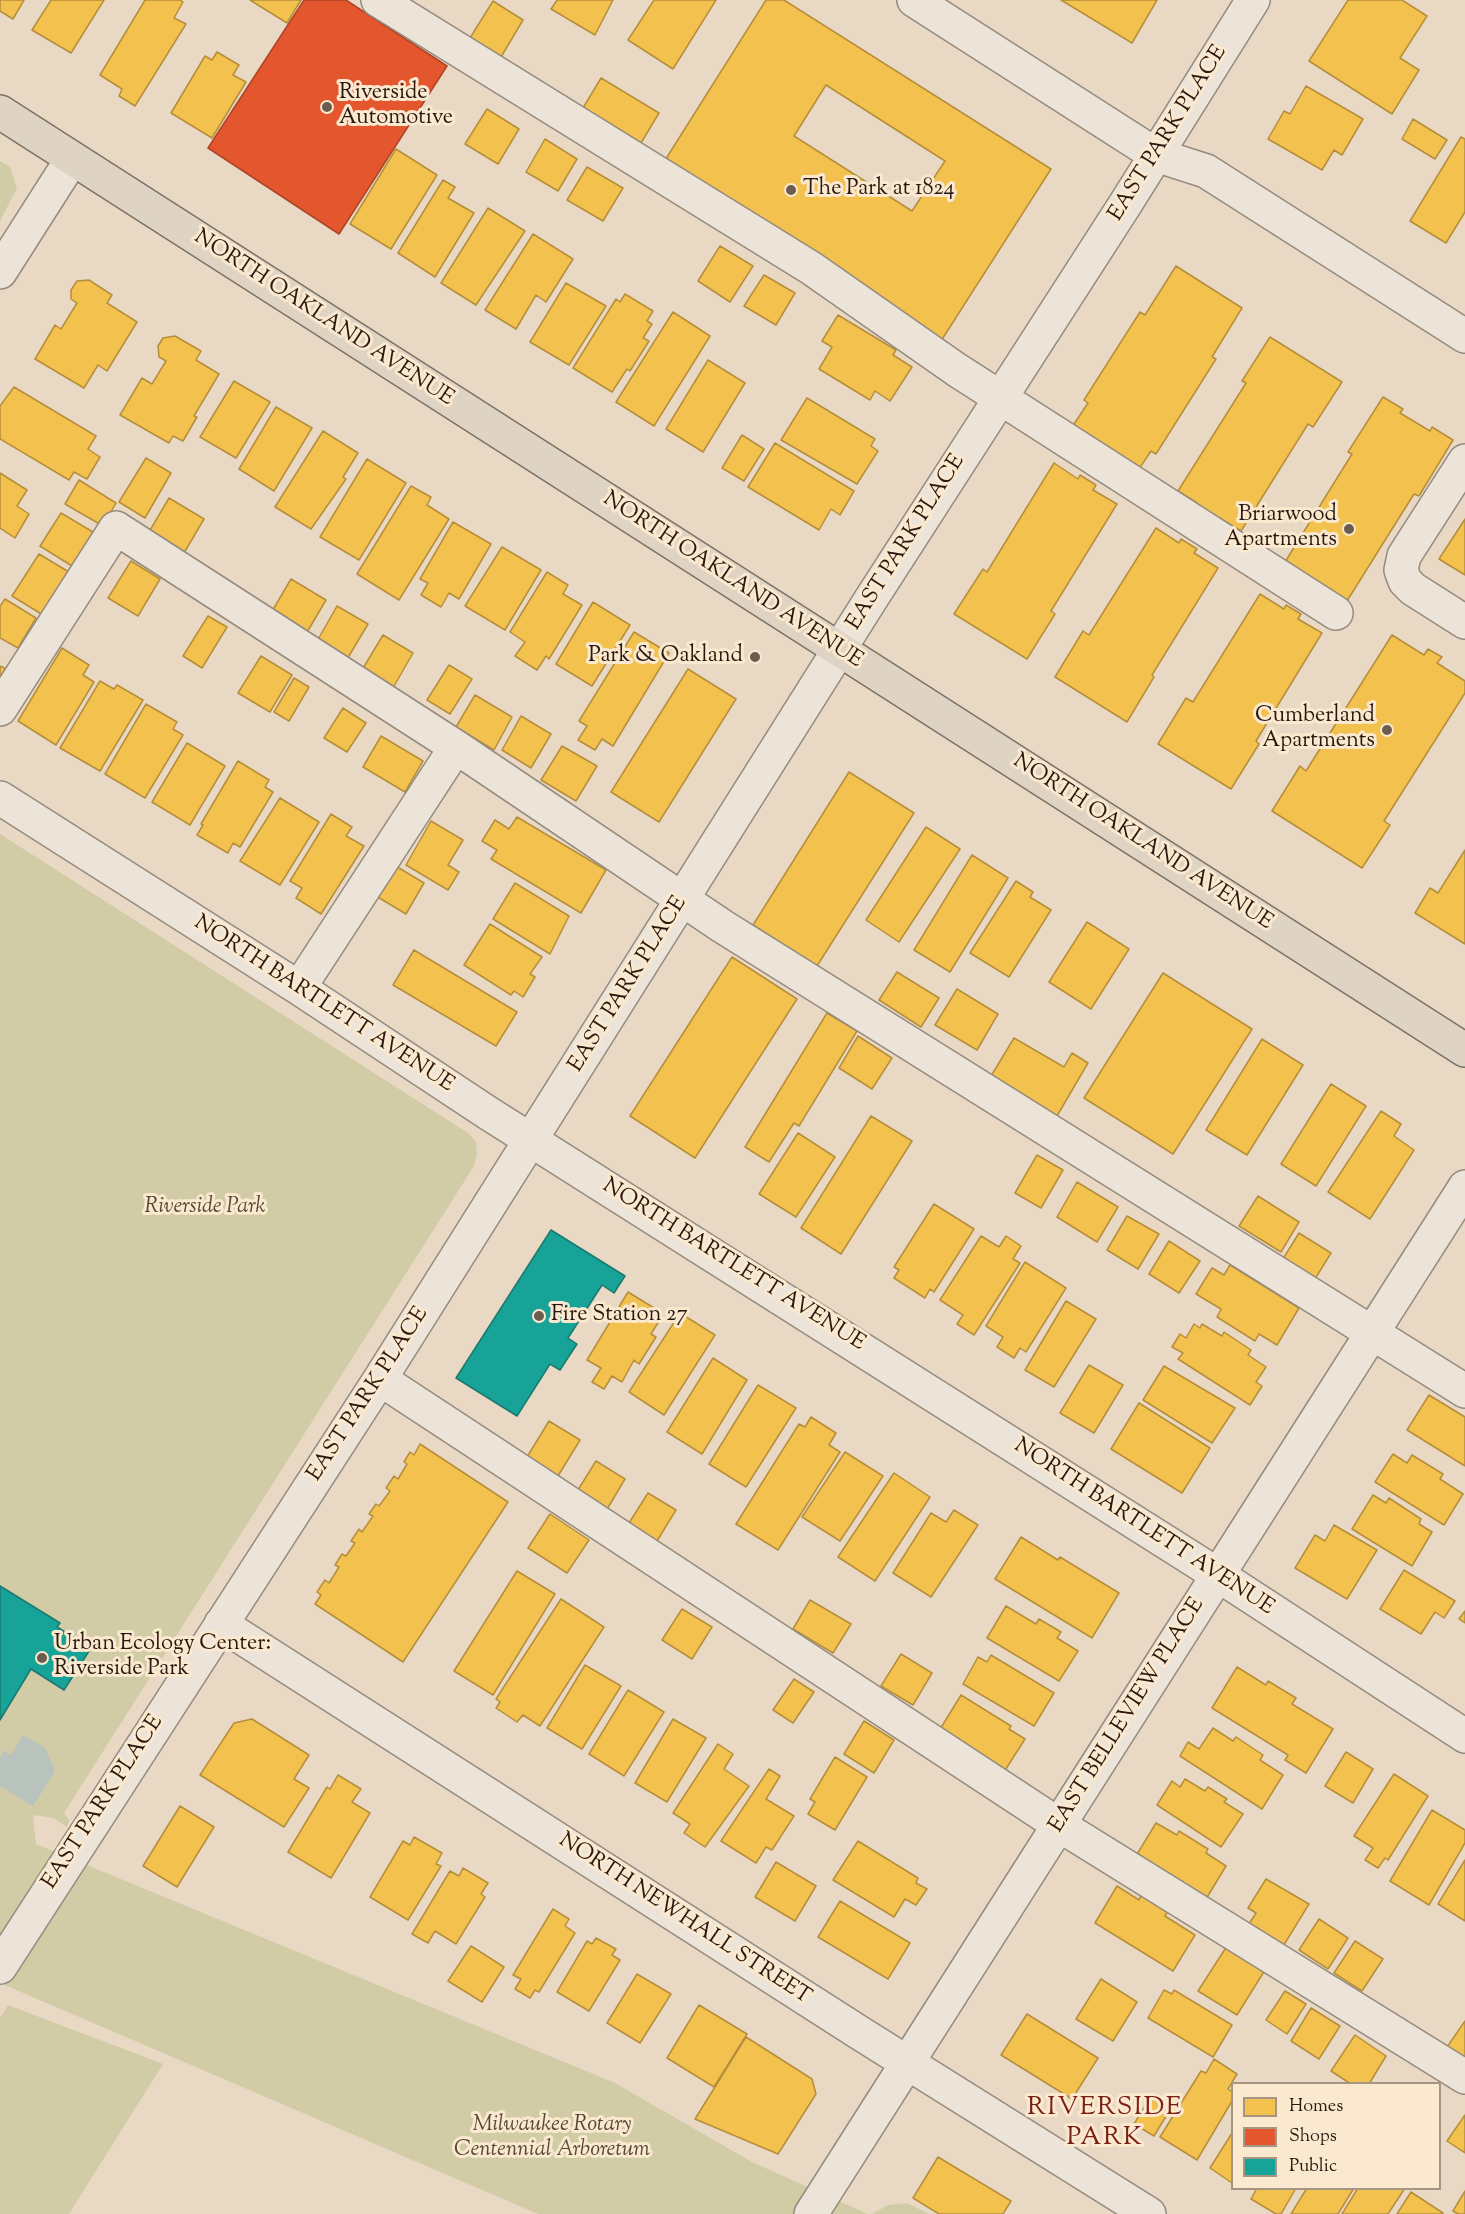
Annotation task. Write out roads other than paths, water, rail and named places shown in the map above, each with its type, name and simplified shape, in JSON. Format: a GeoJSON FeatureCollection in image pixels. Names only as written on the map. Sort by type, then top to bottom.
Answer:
{"type":"FeatureCollection","features":[{"type":"Feature","properties":{"kind":"main road","name":"NORTH OAKLAND AVENUE"},"geometry":{"type":"LineString","coordinates":[[0,112],[1465,1050]]}},
{"type":"Feature","properties":{"kind":"street"},"geometry":{"type":"LineString","coordinates":[[378,0],[811,268],[1000,397],[1336,613]]}},
{"type":"Feature","properties":{"kind":"street"},"geometry":{"type":"LineString","coordinates":[[914,0],[1156,155],[1206,171],[1465,336]]}},
{"type":"Feature","properties":{"kind":"street","name":"EAST PARK PLACE"},"geometry":{"type":"LineString","coordinates":[[0,1967],[380,1379],[1000,397],[1254,0]]}},
{"type":"Feature","properties":{"kind":"street"},"geometry":{"type":"LineString","coordinates":[[0,272],[72,159]]}},
{"type":"Feature","properties":{"kind":"street"},"geometry":{"type":"LineString","coordinates":[[1465,461],[1404,556],[1401,570],[1405,581],[1413,589],[1465,622]]}},
{"type":"Feature","properties":{"kind":"street"},"geometry":{"type":"LineString","coordinates":[[0,709],[116,528],[456,747],[864,1016],[1373,1331],[1465,1391]]}},
{"type":"Feature","properties":{"kind":"street"},"geometry":{"type":"LineString","coordinates":[[299,988],[456,747]]}},
{"type":"Feature","properties":{"kind":"street","name":"NORTH BARTLETT AVENUE"},"geometry":{"type":"LineString","coordinates":[[0,798],[299,988],[531,1140],[1218,1575],[1465,1736]]}},
{"type":"Feature","properties":{"kind":"street","name":"EAST BELLEVIEW PLACE"},"geometry":{"type":"LineString","coordinates":[[817,2204],[1465,1187]]}},
{"type":"Feature","properties":{"kind":"street"},"geometry":{"type":"LineString","coordinates":[[380,1379],[1059,1825],[1465,2077]]}},
{"type":"Feature","properties":{"kind":"street","name":"NORTH NEWHALL STREET"},"geometry":{"type":"LineString","coordinates":[[221,1624],[908,2063],[1149,2214]]}},
{"type":"Feature","properties":{"kind":"place","name":"Riverside Automotive"},"geometry":{"type":"Point","coordinates":[327,107]}},
{"type":"Feature","properties":{"kind":"place","name":"The Park at 1824"},"geometry":{"type":"Point","coordinates":[791,190]}},
{"type":"Feature","properties":{"kind":"place","name":"Briarwood Apartments"},"geometry":{"type":"Point","coordinates":[1349,529]}},
{"type":"Feature","properties":{"kind":"place","name":"Park & Oakland"},"geometry":{"type":"Point","coordinates":[755,657]}},
{"type":"Feature","properties":{"kind":"place","name":"Cumberland Apartments"},"geometry":{"type":"Point","coordinates":[1387,730]}},
{"type":"Feature","properties":{"kind":"place","name":"Fire Station 27"},"geometry":{"type":"Point","coordinates":[539,1316]}},
{"type":"Feature","properties":{"kind":"place","name":"Urban Ecology Center: Riverside Park"},"geometry":{"type":"Point","coordinates":[42,1658]}},
{"type":"Feature","properties":{"kind":"district","name":"RIVERSIDE PARK"},"geometry":{"type":"Point","coordinates":[1105,2125]}},
{"type":"Feature","properties":{"kind":"park label","name":"Riverside Park"},"geometry":{"type":"Point","coordinates":[205,1208]}},
{"type":"Feature","properties":{"kind":"park label","name":"Milwaukee Rotary Centennial Arboretum"},"geometry":{"type":"Point","coordinates":[552,2138]}}]}
